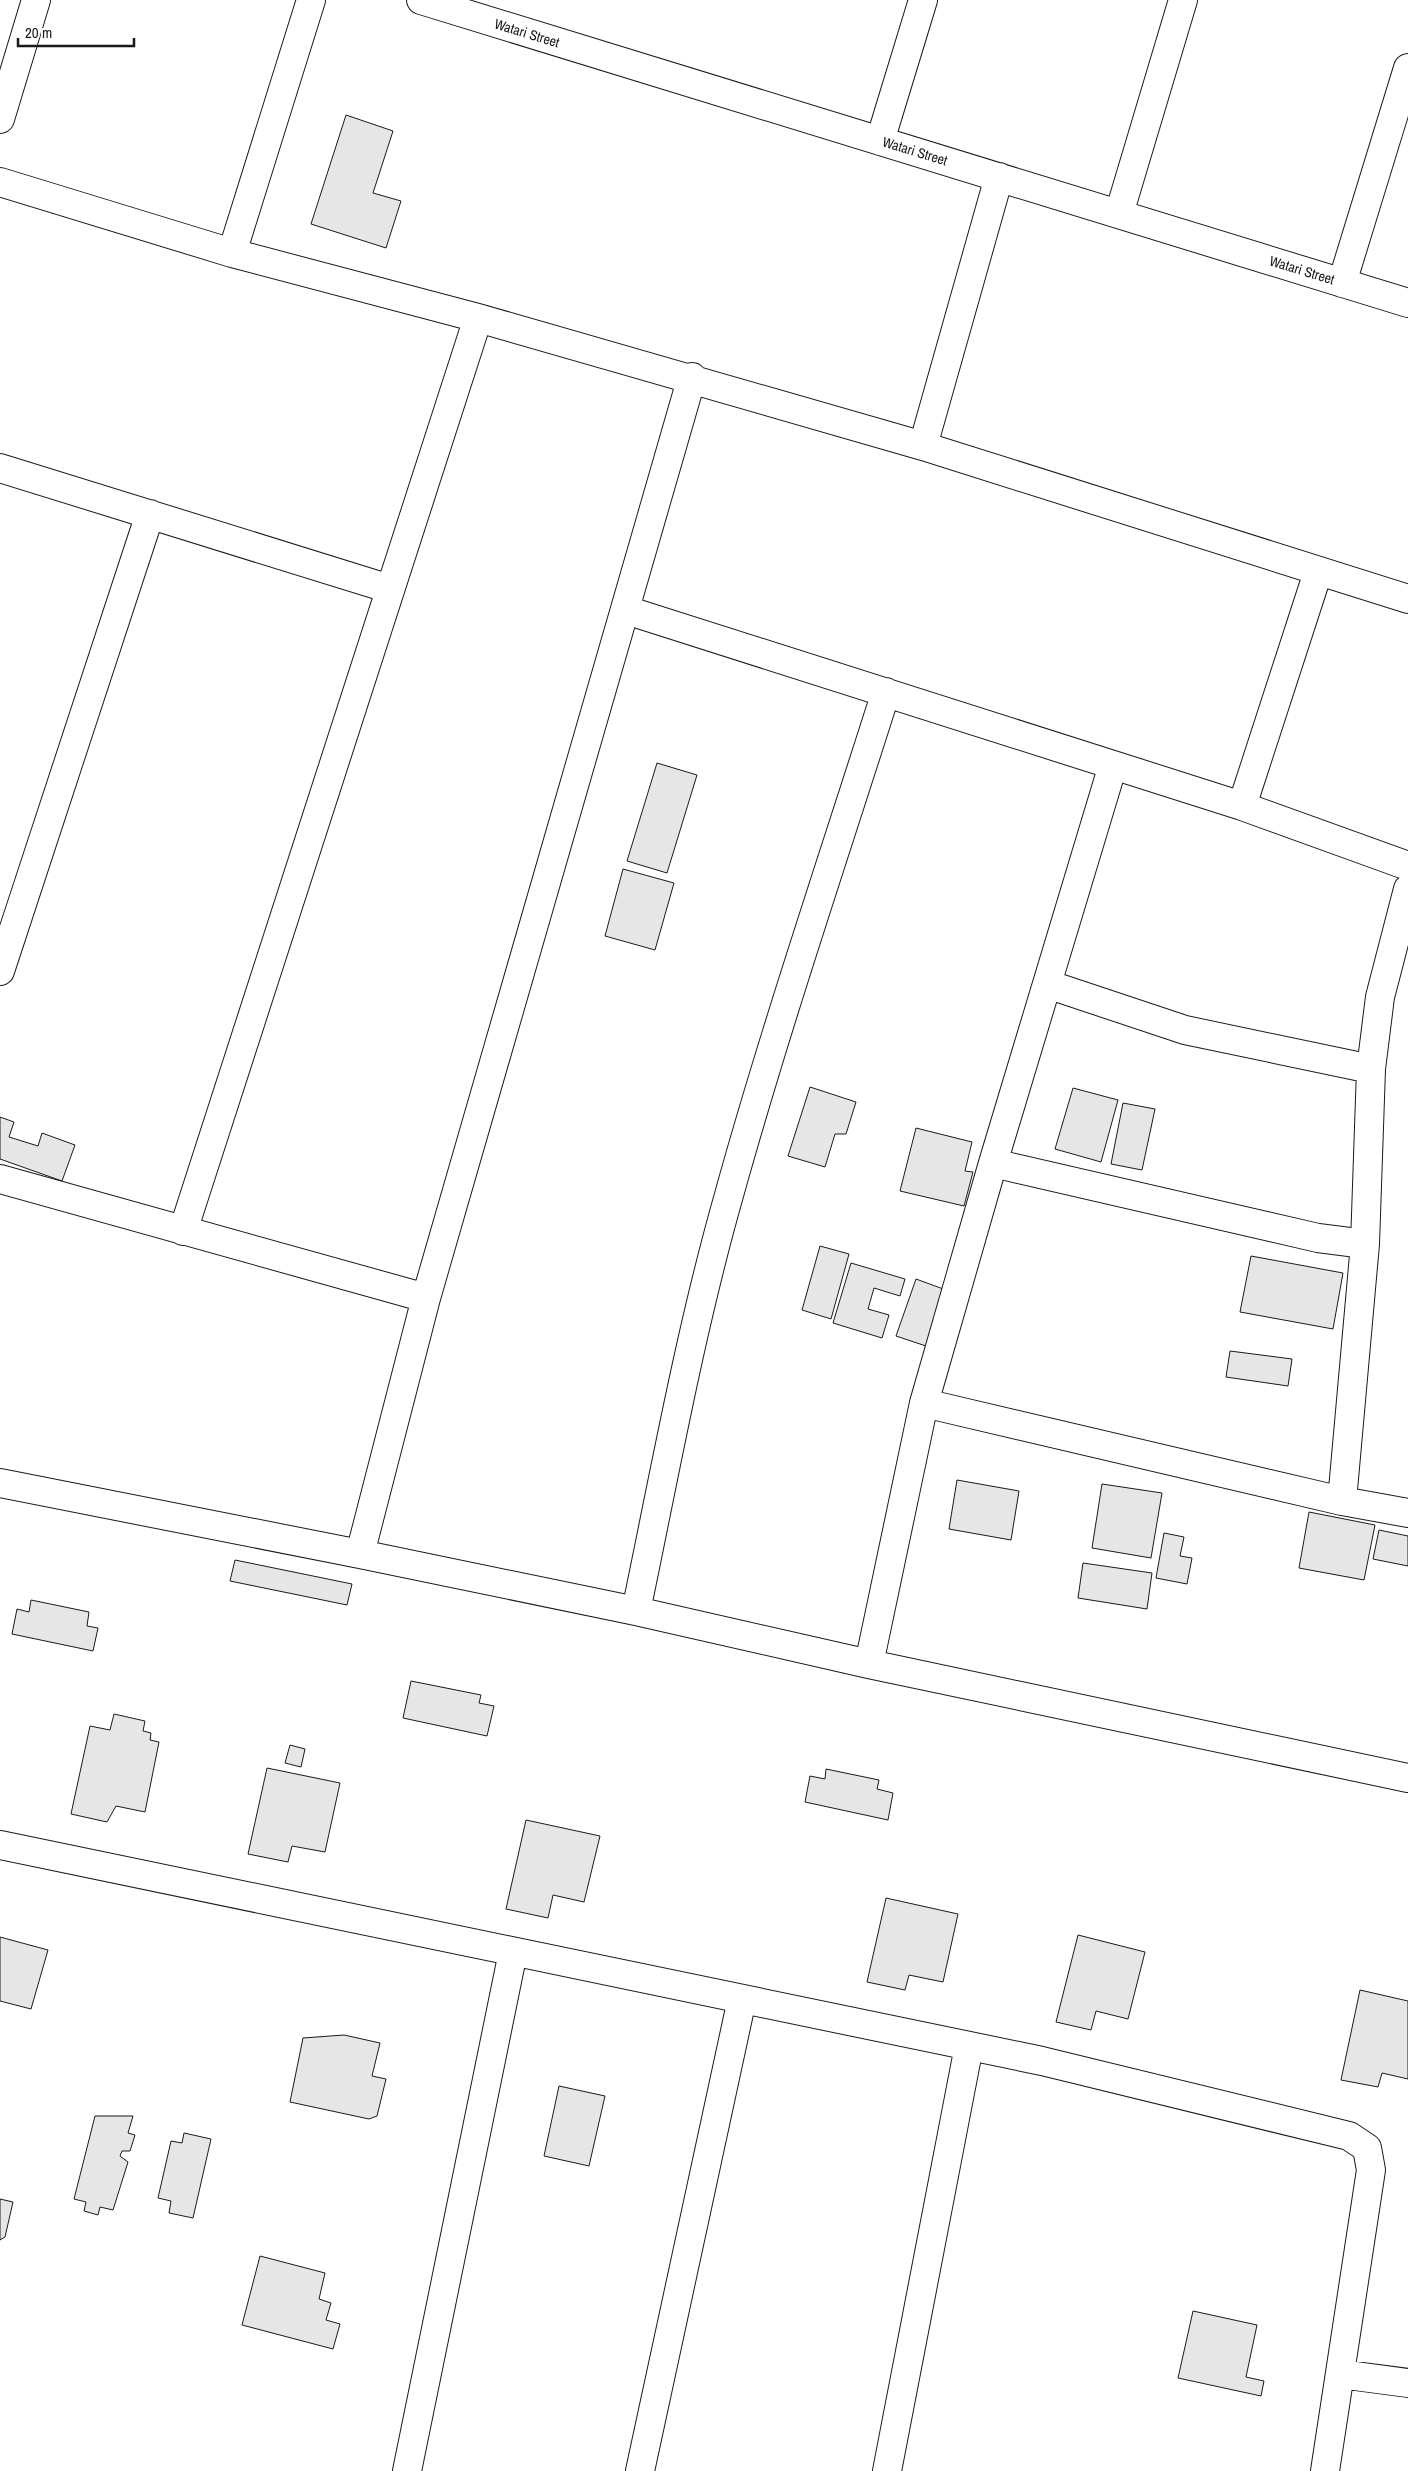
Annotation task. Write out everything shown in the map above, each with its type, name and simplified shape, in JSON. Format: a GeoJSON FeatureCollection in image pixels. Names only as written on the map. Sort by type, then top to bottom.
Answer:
{"type":"FeatureCollection","features":[{"type":"Feature","properties":{"kind":"street"},"geometry":{"type":"LineString","coordinates":[[0,119],[36,0]]}},
{"type":"Feature","properties":{"kind":"street"},"geometry":{"type":"LineString","coordinates":[[232,253],[311,0]]}},
{"type":"Feature","properties":{"kind":"street","name":"Watari Street"},"geometry":{"type":"LineString","coordinates":[[421,0],[1408,303]]}},
{"type":"Feature","properties":{"kind":"street"},"geometry":{"type":"LineString","coordinates":[[880,141],[923,0]]}},
{"type":"Feature","properties":{"kind":"street"},"geometry":{"type":"LineString","coordinates":[[1119,214],[1183,0]]}},
{"type":"Feature","properties":{"kind":"street"},"geometry":{"type":"LineString","coordinates":[[1342,283],[1408,68]]}},
{"type":"Feature","properties":{"kind":"street"},"geometry":{"type":"LineString","coordinates":[[923,446],[999,177]]}},
{"type":"Feature","properties":{"kind":"street"},"geometry":{"type":"LineString","coordinates":[[0,182],[232,253],[478,318],[923,446],[1408,599]]}},
{"type":"Feature","properties":{"kind":"street"},"geometry":{"type":"LineString","coordinates":[[183,1230],[478,318]]}},
{"type":"Feature","properties":{"kind":"street"},"geometry":{"type":"LineString","coordinates":[[360,1554],[426,1298],[692,378]]}},
{"type":"Feature","properties":{"kind":"street"},"geometry":{"type":"LineString","coordinates":[[0,468],[390,589]]}},
{"type":"Feature","properties":{"kind":"street"},"geometry":{"type":"LineString","coordinates":[[0,971],[150,514]]}},
{"type":"Feature","properties":{"kind":"street"},"geometry":{"type":"LineString","coordinates":[[1242,806],[1318,572]]}},
{"type":"Feature","properties":{"kind":"street"},"geometry":{"type":"LineString","coordinates":[[626,610],[1242,806],[1408,866]]}},
{"type":"Feature","properties":{"kind":"street"},"geometry":{"type":"LineString","coordinates":[[636,1611],[691,1344],[728,1196],[886,692]]}},
{"type":"Feature","properties":{"kind":"street"},"geometry":{"type":"LineString","coordinates":[[870,1664],[924,1403],[993,1163],[1113,765]]}},
{"type":"Feature","properties":{"kind":"street"},"geometry":{"type":"LineString","coordinates":[[1342,1501],[1364,1244],[1371,1069],[1380,997],[1408,889]]}},
{"type":"Feature","properties":{"kind":"street"},"geometry":{"type":"LineString","coordinates":[[1047,984],[1185,1030],[1371,1069]]}},
{"type":"Feature","properties":{"kind":"street"},"geometry":{"type":"LineString","coordinates":[[993,1163],[1318,1238],[1364,1244]]}},
{"type":"Feature","properties":{"kind":"street"},"geometry":{"type":"LineString","coordinates":[[0,1180],[426,1298]]}},
{"type":"Feature","properties":{"kind":"street"},"geometry":{"type":"LineString","coordinates":[[924,1403],[1342,1501],[1408,1513]]}},
{"type":"Feature","properties":{"kind":"street"},"geometry":{"type":"LineString","coordinates":[[0,1483],[636,1611],[870,1664],[1408,1778]]}},
{"type":"Feature","properties":{"kind":"street"},"geometry":{"type":"LineString","coordinates":[[0,1844],[1042,2061],[1349,2136],[1367,2148],[1371,2170],[1325,2471]]}},
{"type":"Feature","properties":{"kind":"street"},"geometry":{"type":"LineString","coordinates":[[407,2471],[513,1952]]}},
{"type":"Feature","properties":{"kind":"street"},"geometry":{"type":"LineString","coordinates":[[640,2471],[742,1999]]}},
{"type":"Feature","properties":{"kind":"street"},"geometry":{"type":"LineString","coordinates":[[887,2471],[969,2046]]}},
{"type":"Feature","properties":{"kind":"street"},"geometry":{"type":"LineString","coordinates":[[1340,2374],[1408,2383]]}},
{"type":"Feature","properties":{"kind":"building"},"geometry":{"type":"Polygon","coordinates":[[[346,115],[393,131],[373,193],[401,201],[386,248],[311,224],[346,115]]]}},
{"type":"Feature","properties":{"kind":"building"},"geometry":{"type":"Polygon","coordinates":[[[657,763],[697,775],[667,873],[627,861],[657,763]]]}},
{"type":"Feature","properties":{"kind":"building"},"geometry":{"type":"Polygon","coordinates":[[[623,869],[674,883],[655,950],[605,936],[623,869]]]}},
{"type":"Feature","properties":{"kind":"building"},"geometry":{"type":"Polygon","coordinates":[[[810,1087],[856,1102],[846,1134],[835,1134],[825,1167],[788,1156],[810,1087]]]}},
{"type":"Feature","properties":{"kind":"building"},"geometry":{"type":"Polygon","coordinates":[[[1073,1088],[1118,1100],[1101,1162],[1055,1149],[1073,1088]]]}},
{"type":"Feature","properties":{"kind":"building"},"geometry":{"type":"Polygon","coordinates":[[[1123,1103],[1155,1109],[1142,1170],[1111,1164],[1123,1103]]]}},
{"type":"Feature","properties":{"kind":"building"},"geometry":{"type":"Polygon","coordinates":[[[0,1117],[14,1122],[9,1137],[38,1146],[42,1133],[75,1145],[62,1181],[0,1159],[0,1117]]]}},
{"type":"Feature","properties":{"kind":"building"},"geometry":{"type":"Polygon","coordinates":[[[916,1128],[972,1142],[965,1171],[973,1172],[964,1206],[900,1191],[916,1128]]]}},
{"type":"Feature","properties":{"kind":"building"},"geometry":{"type":"Polygon","coordinates":[[[820,1246],[849,1254],[831,1319],[802,1310],[820,1246]]]}},
{"type":"Feature","properties":{"kind":"building"},"geometry":{"type":"Polygon","coordinates":[[[1251,1256],[1343,1273],[1333,1329],[1240,1312],[1251,1256]]]}},
{"type":"Feature","properties":{"kind":"building"},"geometry":{"type":"Polygon","coordinates":[[[851,1263],[905,1279],[900,1296],[874,1288],[868,1309],[889,1315],[882,1338],[833,1323],[851,1263]]]}},
{"type":"Feature","properties":{"kind":"building"},"geometry":{"type":"Polygon","coordinates":[[[916,1279],[946,1290],[926,1346],[896,1336],[916,1279]]]}},
{"type":"Feature","properties":{"kind":"building"},"geometry":{"type":"Polygon","coordinates":[[[1230,1351],[1292,1359],[1288,1386],[1226,1377],[1230,1351]]]}},
{"type":"Feature","properties":{"kind":"building"},"geometry":{"type":"Polygon","coordinates":[[[957,1480],[1019,1491],[1011,1540],[949,1529],[957,1480]]]}},
{"type":"Feature","properties":{"kind":"building"},"geometry":{"type":"Polygon","coordinates":[[[1102,1484],[1162,1493],[1151,1558],[1092,1548],[1102,1484]]]}},
{"type":"Feature","properties":{"kind":"building"},"geometry":{"type":"Polygon","coordinates":[[[1309,1512],[1375,1525],[1364,1580],[1299,1568],[1309,1512]]]}},
{"type":"Feature","properties":{"kind":"building"},"geometry":{"type":"Polygon","coordinates":[[[1379,1530],[1408,1536],[1408,1566],[1373,1559],[1379,1530]]]}},
{"type":"Feature","properties":{"kind":"building"},"geometry":{"type":"Polygon","coordinates":[[[1164,1533],[1184,1537],[1180,1556],[1192,1558],[1187,1584],[1156,1578],[1164,1533]]]}},
{"type":"Feature","properties":{"kind":"building"},"geometry":{"type":"Polygon","coordinates":[[[235,1560],[352,1584],[347,1605],[230,1581],[235,1560]]]}},
{"type":"Feature","properties":{"kind":"building"},"geometry":{"type":"Polygon","coordinates":[[[1083,1563],[1152,1573],[1147,1609],[1078,1598],[1083,1563]]]}},
{"type":"Feature","properties":{"kind":"building"},"geometry":{"type":"Polygon","coordinates":[[[31,1600],[89,1612],[87,1626],[98,1628],[93,1651],[12,1634],[17,1609],[29,1612],[31,1600]]]}},
{"type":"Feature","properties":{"kind":"building"},"geometry":{"type":"Polygon","coordinates":[[[411,1681],[481,1695],[479,1703],[494,1706],[487,1736],[403,1718],[411,1681]]]}},
{"type":"Feature","properties":{"kind":"building"},"geometry":{"type":"Polygon","coordinates":[[[114,1714],[145,1721],[143,1731],[151,1733],[150,1740],[159,1742],[145,1812],[116,1806],[107,1822],[71,1814],[90,1726],[110,1730],[114,1714]]]}},
{"type":"Feature","properties":{"kind":"building"},"geometry":{"type":"Polygon","coordinates":[[[290,1745],[305,1749],[301,1767],[285,1763],[290,1745]]]}},
{"type":"Feature","properties":{"kind":"building"},"geometry":{"type":"Polygon","coordinates":[[[267,1768],[340,1783],[325,1852],[292,1846],[288,1862],[248,1854],[267,1768]]]}},
{"type":"Feature","properties":{"kind":"building"},"geometry":{"type":"Polygon","coordinates":[[[826,1769],[879,1780],[877,1789],[893,1793],[888,1820],[805,1802],[810,1776],[825,1779],[826,1769]]]}},
{"type":"Feature","properties":{"kind":"building"},"geometry":{"type":"Polygon","coordinates":[[[526,1820],[600,1836],[584,1902],[553,1895],[548,1918],[506,1909],[526,1820]]]}},
{"type":"Feature","properties":{"kind":"building"},"geometry":{"type":"Polygon","coordinates":[[[886,1898],[958,1914],[943,1982],[909,1975],[905,1990],[867,1982],[886,1898]]]}},
{"type":"Feature","properties":{"kind":"building"},"geometry":{"type":"Polygon","coordinates":[[[1078,1935],[1145,1952],[1128,2019],[1096,2011],[1091,2030],[1056,2022],[1078,1935]]]}},
{"type":"Feature","properties":{"kind":"building"},"geometry":{"type":"Polygon","coordinates":[[[0,1937],[48,1950],[31,2009],[0,2001],[0,1937]]]}},
{"type":"Feature","properties":{"kind":"building"},"geometry":{"type":"Polygon","coordinates":[[[1360,1990],[1408,2001],[1408,2079],[1382,2073],[1378,2087],[1341,2080],[1360,1990]]]}},
{"type":"Feature","properties":{"kind":"building"},"geometry":{"type":"Polygon","coordinates":[[[344,2035],[380,2043],[372,2076],[386,2079],[377,2116],[369,2119],[290,2102],[303,2038],[344,2035]]]}},
{"type":"Feature","properties":{"kind":"building"},"geometry":{"type":"Polygon","coordinates":[[[559,2086],[605,2096],[589,2166],[544,2156],[559,2086]]]}},
{"type":"Feature","properties":{"kind":"building"},"geometry":{"type":"Polygon","coordinates":[[[95,2116],[133,2116],[128,2133],[135,2135],[130,2151],[122,2151],[120,2156],[128,2162],[113,2210],[100,2207],[98,2215],[84,2211],[86,2202],[74,2199],[95,2116]]]}},
{"type":"Feature","properties":{"kind":"building"},"geometry":{"type":"Polygon","coordinates":[[[184,2133],[211,2139],[193,2218],[169,2213],[171,2201],[158,2198],[171,2141],[182,2143],[184,2133]]]}},
{"type":"Feature","properties":{"kind":"building"},"geometry":{"type":"Polygon","coordinates":[[[0,2199],[13,2202],[5,2237],[0,2240],[0,2199]]]}},
{"type":"Feature","properties":{"kind":"building"},"geometry":{"type":"Polygon","coordinates":[[[260,2256],[325,2273],[319,2299],[331,2303],[326,2320],[340,2324],[333,2349],[242,2325],[260,2256]]]}},
{"type":"Feature","properties":{"kind":"building"},"geometry":{"type":"Polygon","coordinates":[[[1193,2311],[1257,2325],[1246,2377],[1264,2381],[1261,2396],[1178,2378],[1193,2311]]]}}]}
